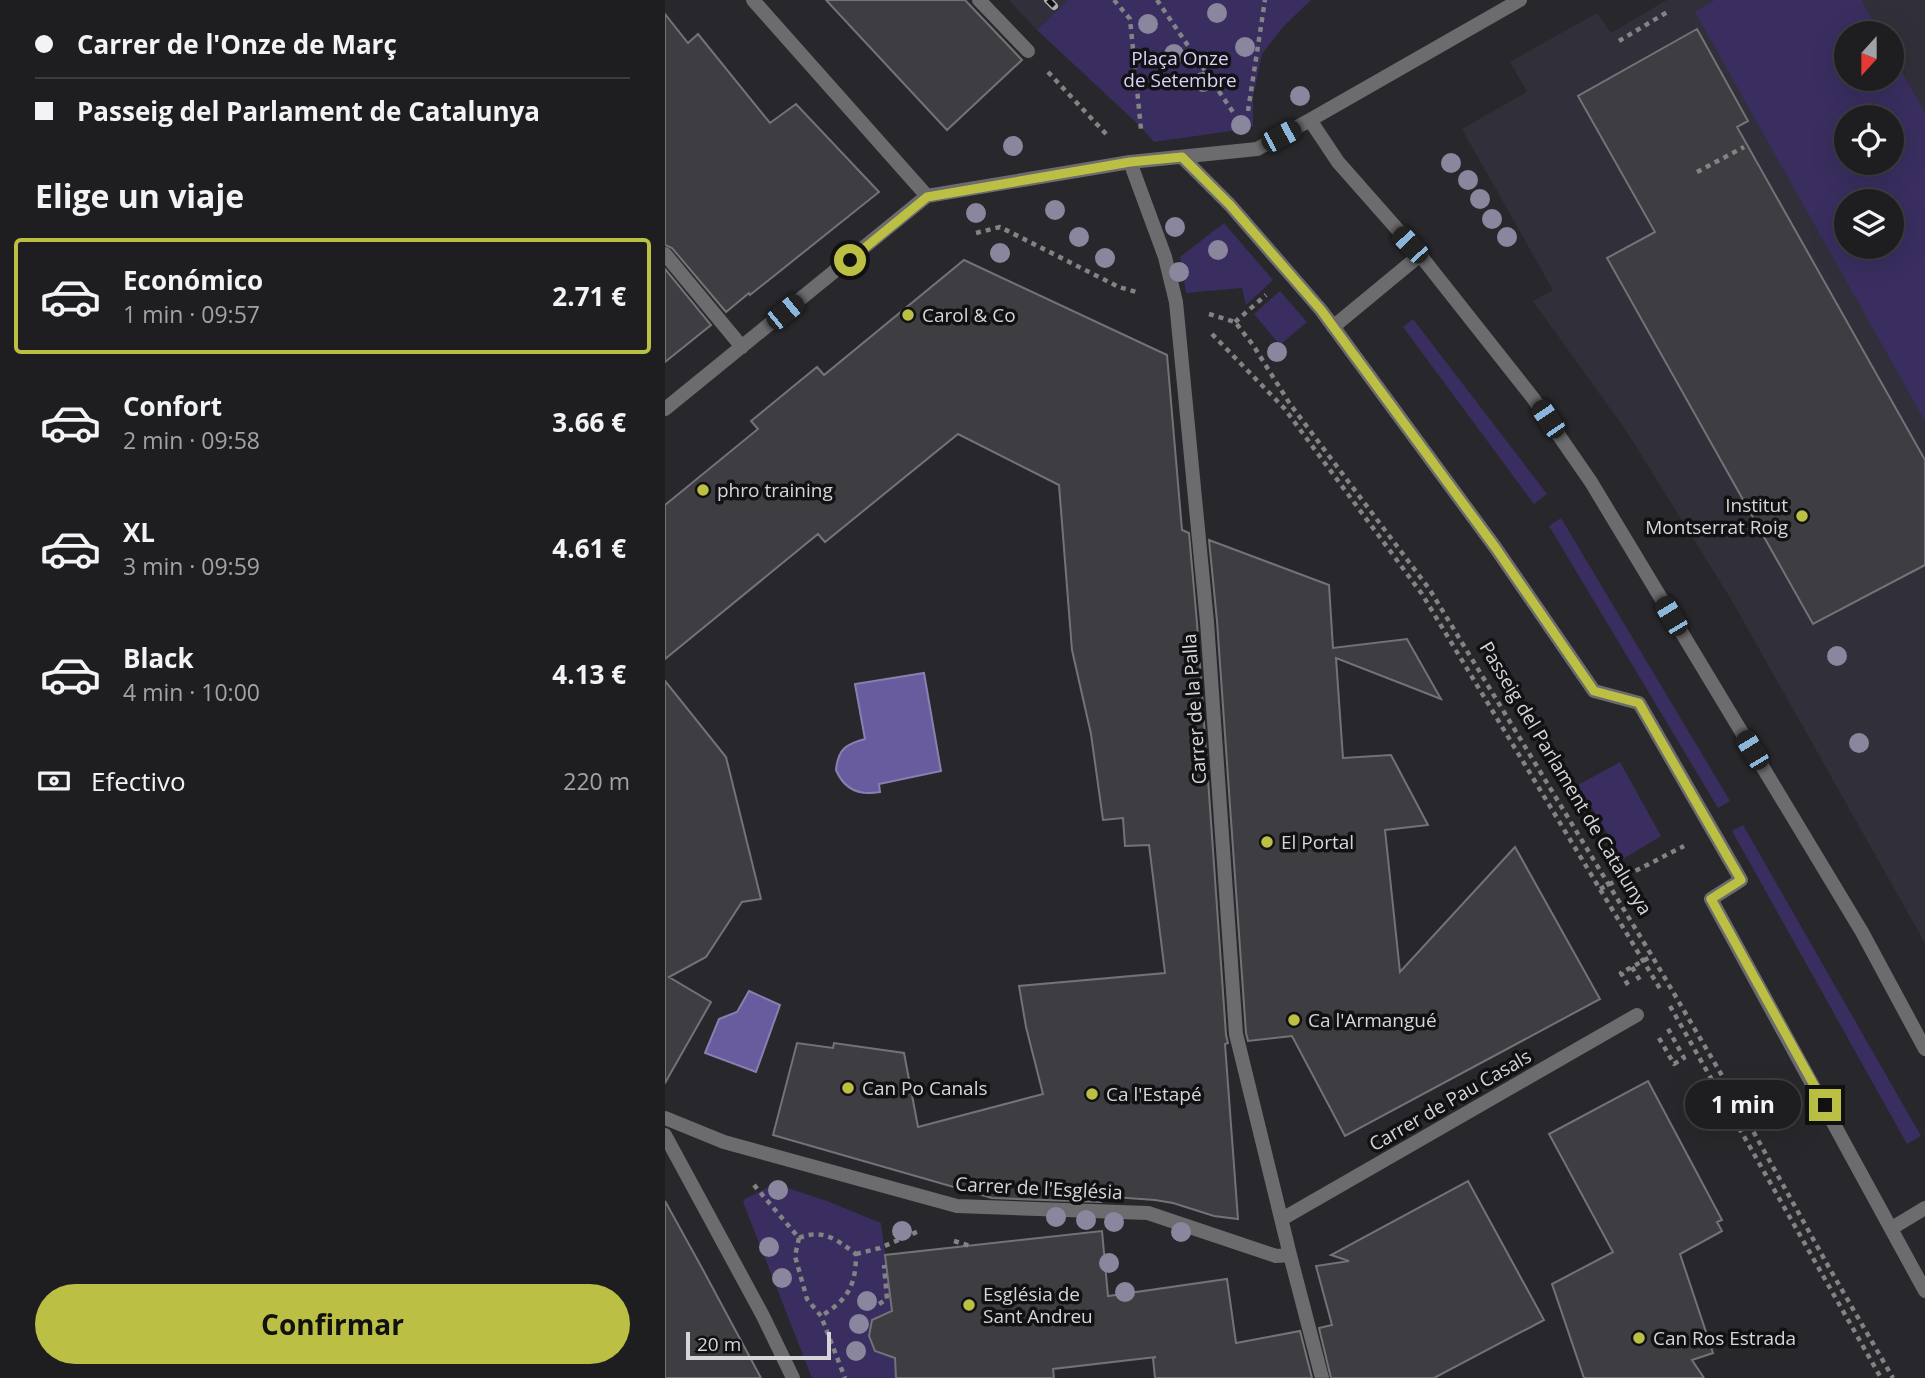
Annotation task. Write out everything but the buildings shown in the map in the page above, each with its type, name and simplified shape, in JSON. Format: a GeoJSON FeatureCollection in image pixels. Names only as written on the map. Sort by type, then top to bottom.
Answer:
{"type":"FeatureCollection","features":[{"type":"Feature","properties":{"kind":"street"},"geometry":{"type":"LineString","coordinates":[[753,0],[927,197]]}},
{"type":"Feature","properties":{"kind":"street"},"geometry":{"type":"LineString","coordinates":[[978,0],[1028,51]]}},
{"type":"Feature","properties":{"kind":"street"},"geometry":{"type":"LineString","coordinates":[[665,409],[927,197],[1130,162],[1257,149],[1520,0]]}},
{"type":"Feature","properties":{"kind":"street"},"geometry":{"type":"LineString","coordinates":[[1310,120],[1338,162],[1420,256],[1533,398],[1591,482],[1862,932],[1925,1049]]}},
{"type":"Feature","properties":{"kind":"street"},"geometry":{"type":"LineString","coordinates":[[1182,157],[1230,205],[1321,310],[1495,547],[1594,691],[1639,703],[1741,880],[1711,899],[1925,1291]]}},
{"type":"Feature","properties":{"kind":"street","name":"Carrer de la Palla"},"geometry":{"type":"LineString","coordinates":[[1130,162],[1181,304],[1236,1034],[1290,1255]]}},
{"type":"Feature","properties":{"kind":"street"},"geometry":{"type":"LineString","coordinates":[[665,254],[742,347]]}},
{"type":"Feature","properties":{"kind":"street"},"geometry":{"type":"LineString","coordinates":[[1333,327],[1420,256]]}},
{"type":"Feature","properties":{"kind":"street","name":"Carrer de Pau Casals"},"geometry":{"type":"LineString","coordinates":[[1282,1219],[1637,1015]]}},
{"type":"Feature","properties":{"kind":"street","name":"Carrer de l'Església"},"geometry":{"type":"LineString","coordinates":[[665,1118],[725,1142],[957,1206],[1148,1213],[1276,1256],[1290,1255]]}},
{"type":"Feature","properties":{"kind":"street"},"geometry":{"type":"LineString","coordinates":[[665,1135],[763,1316],[793,1378]]}},
{"type":"Feature","properties":{"kind":"street"},"geometry":{"type":"LineString","coordinates":[[1892,1228],[1925,1208]]}},
{"type":"Feature","properties":{"kind":"street"},"geometry":{"type":"LineString","coordinates":[[1290,1255],[1322,1378]]}},
{"type":"Feature","properties":{"kind":"path"},"geometry":{"type":"LineString","coordinates":[[1114,0],[1131,19],[1141,127],[1147,161]]}},
{"type":"Feature","properties":{"kind":"path"},"geometry":{"type":"LineString","coordinates":[[1157,0],[1235,115]]}},
{"type":"Feature","properties":{"kind":"path"},"geometry":{"type":"LineString","coordinates":[[1248,111],[1265,0]]}},
{"type":"Feature","properties":{"kind":"path"},"geometry":{"type":"LineString","coordinates":[[1619,41],[1669,11]]}},
{"type":"Feature","properties":{"kind":"path"},"geometry":{"type":"LineString","coordinates":[[1028,51],[1099,125],[1130,162]]}},
{"type":"Feature","properties":{"kind":"path"},"geometry":{"type":"LineString","coordinates":[[1697,172],[1744,147]]}},
{"type":"Feature","properties":{"kind":"path"},"geometry":{"type":"LineString","coordinates":[[975,233],[1000,227],[1119,287],[1235,322],[1290,275]]}},
{"type":"Feature","properties":{"kind":"path"},"geometry":{"type":"LineString","coordinates":[[1181,304],[1284,408],[1422,594],[1644,960],[1881,1378]]}},
{"type":"Feature","properties":{"kind":"path","name":"Passeig del Parlament de Catalunya"},"geometry":{"type":"LineString","coordinates":[[1235,322],[1253,345],[1290,404],[1430,590],[1652,956],[1893,1378]]}},
{"type":"Feature","properties":{"kind":"path"},"geometry":{"type":"LineString","coordinates":[[1600,889],[1687,844]]}},
{"type":"Feature","properties":{"kind":"path"},"geometry":{"type":"LineString","coordinates":[[1624,978],[1621,973],[1652,956]]}},
{"type":"Feature","properties":{"kind":"path"},"geometry":{"type":"LineString","coordinates":[[758,1192],[799,1238]]}},
{"type":"Feature","properties":{"kind":"path"},"geometry":{"type":"LineString","coordinates":[[799,1238],[809,1234],[828,1235],[856,1254],[880,1248]]}},
{"type":"Feature","properties":{"kind":"path"},"geometry":{"type":"LineString","coordinates":[[799,1238],[795,1256],[807,1299],[821,1316],[845,1378]]}},
{"type":"Feature","properties":{"kind":"path"},"geometry":{"type":"LineString","coordinates":[[821,1316],[844,1301],[856,1275],[856,1254]]}},
{"type":"Feature","properties":{"kind":"path"},"geometry":{"type":"LineString","coordinates":[[879,1304],[887,1299],[884,1265]]}},
{"type":"Feature","properties":{"kind":"path"},"geometry":{"type":"LineString","coordinates":[[797,1302],[807,1299]]}},
{"type":"Feature","properties":{"kind":"shaded area"},"geometry":{"type":"Polygon","coordinates":[[[1009,0],[1068,0],[1037,30],[1009,0]]]}},
{"type":"Feature","properties":{"kind":"shaded area","name":"Institut Montserrat Roig"},"geometry":{"type":"Polygon","coordinates":[[[1667,0],[1925,0],[1925,943],[1731,599],[1627,432],[1533,301],[1553,290],[1462,129],[1527,92],[1510,62],[1597,13],[1611,33],[1667,0]]]}},
{"type":"Feature","properties":{"kind":"shaded area"},"geometry":{"type":"Polygon","coordinates":[[[924,673],[941,771],[879,784],[880,792],[865,793],[853,790],[843,782],[836,770],[844,748],[865,739],[855,684],[924,673]]]}},
{"type":"Feature","properties":{"kind":"shaded area"},"geometry":{"type":"Polygon","coordinates":[[[749,991],[780,1005],[756,1072],[705,1053],[719,1019],[737,1012],[749,991]]]}},
{"type":"Feature","properties":{"kind":"green space","name":"Plaça Onze de Setembre"},"geometry":{"type":"Polygon","coordinates":[[[1068,0],[1311,0],[1283,27],[1262,54],[1253,97],[1253,126],[1154,142],[1037,30],[1068,0]]]}},
{"type":"Feature","properties":{"kind":"green space"},"geometry":{"type":"Polygon","coordinates":[[[1715,0],[1861,0],[1873,21],[1834,21],[1834,91],[1904,91],[1904,75],[1925,113],[1925,421],[1695,12],[1715,0]]]}},
{"type":"Feature","properties":{"kind":"green space"},"geometry":{"type":"Polygon","coordinates":[[[1224,223],[1273,280],[1246,305],[1242,288],[1186,293],[1180,257],[1224,223]]]}},
{"type":"Feature","properties":{"kind":"green space"},"geometry":{"type":"Polygon","coordinates":[[[1280,291],[1307,322],[1280,345],[1254,314],[1280,291]]]}},
{"type":"Feature","properties":{"kind":"green space"},"geometry":{"type":"Polygon","coordinates":[[[1413,319],[1547,494],[1534,504],[1403,327],[1413,319]]]}},
{"type":"Feature","properties":{"kind":"green space"},"geometry":{"type":"Polygon","coordinates":[[[1561,518],[1730,801],[1718,808],[1549,526],[1561,518]]]}},
{"type":"Feature","properties":{"kind":"green space"},"geometry":{"type":"Polygon","coordinates":[[[1620,762],[1661,836],[1623,859],[1578,785],[1620,762]]]}},
{"type":"Feature","properties":{"kind":"green space"},"geometry":{"type":"Polygon","coordinates":[[[1743,825],[1921,1136],[1907,1144],[1732,831],[1743,825]]]}},
{"type":"Feature","properties":{"kind":"green space"},"geometry":{"type":"Polygon","coordinates":[[[775,1184],[881,1223],[892,1310],[872,1320],[875,1351],[895,1358],[896,1378],[812,1378],[743,1202],[775,1184]]]}},
{"type":"Feature","properties":{"kind":"railway"},"geometry":{"type":"LineString","coordinates":[[1048,0],[1054,6]]}},
{"type":"Feature","properties":{"kind":"place","name":"Carol & Co"},"geometry":{"type":"Point","coordinates":[908,315]}},
{"type":"Feature","properties":{"kind":"place","name":"phro training"},"geometry":{"type":"Point","coordinates":[703,490]}},
{"type":"Feature","properties":{"kind":"place","name":"Institut Montserrat Roig"},"geometry":{"type":"Point","coordinates":[1802,516]}},
{"type":"Feature","properties":{"kind":"place","name":"El Portal"},"geometry":{"type":"Point","coordinates":[1267,842]}},
{"type":"Feature","properties":{"kind":"place","name":"Ca l'Armangué"},"geometry":{"type":"Point","coordinates":[1294,1020]}},
{"type":"Feature","properties":{"kind":"place","name":"Can Po Canals"},"geometry":{"type":"Point","coordinates":[848,1088]}},
{"type":"Feature","properties":{"kind":"place","name":"Ca l'Estapé"},"geometry":{"type":"Point","coordinates":[1092,1094]}},
{"type":"Feature","properties":{"kind":"place","name":"Església de Sant Andreu"},"geometry":{"type":"Point","coordinates":[969,1305]}},
{"type":"Feature","properties":{"kind":"place","name":"Can Ros Estrada"},"geometry":{"type":"Point","coordinates":[1639,1338]}},
{"type":"Feature","properties":{"kind":"route"},"geometry":{"type":"LineString","coordinates":[[850,260],[927,197],[1130,162],[1182,157],[1230,205],[1321,310],[1495,547],[1594,691],[1639,703],[1741,880],[1711,899],[1825,1105]]}}]}
